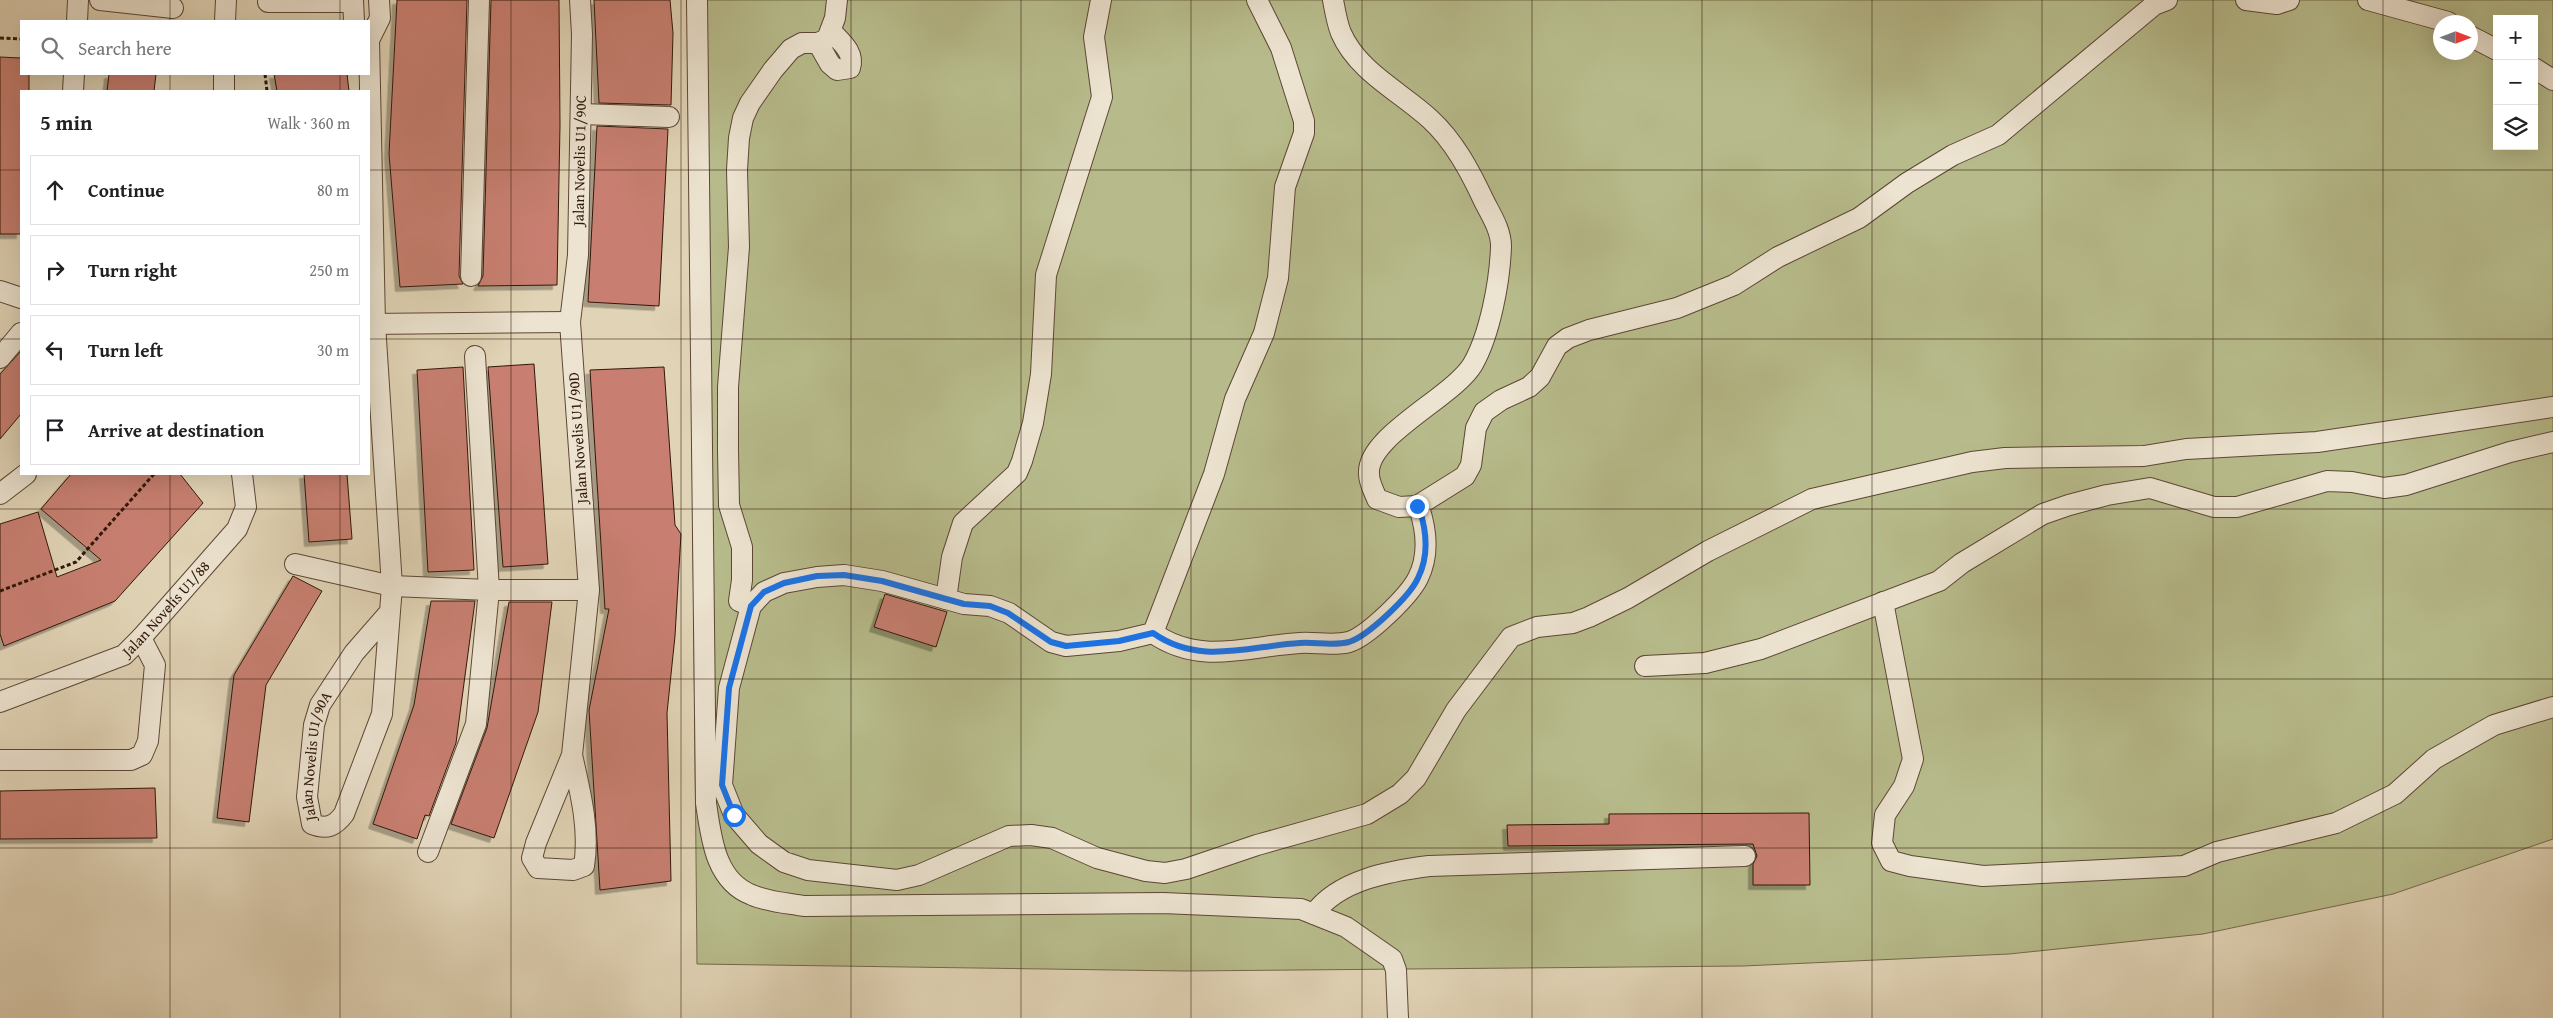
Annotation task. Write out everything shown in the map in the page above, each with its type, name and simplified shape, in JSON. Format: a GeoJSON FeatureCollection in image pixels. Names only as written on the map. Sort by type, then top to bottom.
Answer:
{"type":"FeatureCollection","features":[{"type":"Feature","properties":{"kind":"street"},"geometry":{"type":"LineString","coordinates":[[100,0],[173,8]]}},
{"type":"Feature","properties":{"kind":"street"},"geometry":{"type":"LineString","coordinates":[[225,20],[226,0]]}},
{"type":"Feature","properties":{"kind":"street"},"geometry":{"type":"LineString","coordinates":[[370,38],[380,18],[380,0]]}},
{"type":"Feature","properties":{"kind":"street"},"geometry":{"type":"LineString","coordinates":[[471,276],[479,0]]}},
{"type":"Feature","properties":{"kind":"street","name":"Jalan Novelis U1/90C"},"geometry":{"type":"LineString","coordinates":[[570,322],[578,255],[582,114],[580,0]]}},
{"type":"Feature","properties":{"kind":"street"},"geometry":{"type":"LineString","coordinates":[[697,0],[706,804],[713,849],[722,868],[736,887],[750,895],[804,906],[1163,903],[1301,908],[1346,927],[1381,949],[1392,959],[1396,970],[1398,1018]]}},
{"type":"Feature","properties":{"kind":"street"},"geometry":{"type":"LineString","coordinates":[[751,606],[739,602],[742,580],[742,547],[729,505],[728,387],[739,247],[736,170],[739,138],[743,118],[750,103],[772,70],[791,49],[802,43],[824,37],[837,0]]}},
{"type":"Feature","properties":{"kind":"street"},"geometry":{"type":"LineString","coordinates":[[946,599],[952,557],[963,523],[1017,473],[1033,423],[1041,374],[1046,275],[1102,97],[1094,37],[1101,0]]}},
{"type":"Feature","properties":{"kind":"street"},"geometry":{"type":"LineString","coordinates":[[1153,633],[1214,474],[1235,399],[1264,333],[1278,278],[1284,187],[1304,133],[1304,121],[1281,48],[1257,0]]}},
{"type":"Feature","properties":{"kind":"street"},"geometry":{"type":"LineString","coordinates":[[1333,0],[1341,33],[1357,58],[1431,120],[1450,142],[1473,179],[1497,228],[1501,244],[1497,282],[1486,332],[1473,364],[1446,393],[1402,425],[1377,451],[1371,462],[1369,472],[1377,499],[1399,507],[1417,506],[1465,476],[1471,465],[1476,428],[1484,412],[1501,400],[1529,387],[1540,377],[1556,346],[1568,338],[1589,330],[1676,308],[1734,285],[1778,257],[1859,218],[1907,183],[1952,155],[1998,135],[2154,5],[2167,0]]}},
{"type":"Feature","properties":{"kind":"street"},"geometry":{"type":"LineString","coordinates":[[2246,0],[2277,4],[2289,0]]}},
{"type":"Feature","properties":{"kind":"street"},"geometry":{"type":"LineString","coordinates":[[2368,0],[2433,18]]}},
{"type":"Feature","properties":{"kind":"street"},"geometry":{"type":"LineString","coordinates":[[268,2],[353,8]]}},
{"type":"Feature","properties":{"kind":"street"},"geometry":{"type":"LineString","coordinates":[[2478,40],[2493,48]]}},
{"type":"Feature","properties":{"kind":"street"},"geometry":{"type":"LineString","coordinates":[[2538,71],[2553,80]]}},
{"type":"Feature","properties":{"kind":"street"},"geometry":{"type":"LineString","coordinates":[[73,90],[74,75]]}},
{"type":"Feature","properties":{"kind":"street"},"geometry":{"type":"LineString","coordinates":[[224,75],[224,90]]}},
{"type":"Feature","properties":{"kind":"street","name":"Jalan Novelis U1/90A"},"geometry":{"type":"LineString","coordinates":[[369,75],[370,90]]}},
{"type":"Feature","properties":{"kind":"street"},"geometry":{"type":"LineString","coordinates":[[582,114],[669,117]]}},
{"type":"Feature","properties":{"kind":"street","name":"Jalan Novelis U1/90A"},"geometry":{"type":"LineString","coordinates":[[370,135],[372,324],[392,586],[388,614],[382,714],[344,814],[336,824],[324,828],[312,824],[307,797],[314,725],[320,705],[354,653],[388,614]]}},
{"type":"Feature","properties":{"kind":"street"},"geometry":{"type":"LineString","coordinates":[[0,291],[20,298]]}},
{"type":"Feature","properties":{"kind":"street"},"geometry":{"type":"LineString","coordinates":[[372,324],[570,322]]}},
{"type":"Feature","properties":{"kind":"street","name":"Jalan Novelis U1/90D"},"geometry":{"type":"LineString","coordinates":[[570,322],[589,590],[572,755],[536,843],[532,858],[538,868],[573,870],[584,866],[586,852],[583,804],[572,755]]}},
{"type":"Feature","properties":{"kind":"street"},"geometry":{"type":"LineString","coordinates":[[0,358],[20,334]]}},
{"type":"Feature","properties":{"kind":"street"},"geometry":{"type":"LineString","coordinates":[[428,852],[476,724],[489,590],[475,356]]}},
{"type":"Feature","properties":{"kind":"street"},"geometry":{"type":"LineString","coordinates":[[1417,506],[1421,510],[1426,538],[1424,560],[1417,580],[1380,622],[1349,642],[1288,643],[1210,653],[1175,644],[1153,633],[1119,641],[1066,646],[1051,642],[1008,613],[990,606],[964,604],[882,581],[844,575],[817,576],[784,583],[764,592],[751,606],[729,688],[722,785],[734,815],[759,844],[784,862],[808,870],[897,880],[919,875],[1009,836],[1031,835],[1052,838],[1097,858],[1146,871],[1165,873],[1186,869],[1257,845],[1367,814],[1400,794],[1416,778],[1456,710],[1511,637],[1537,627],[1573,623],[1589,617],[1628,598],[1708,551],[1812,499],[1963,464],[2005,458],[2144,456],[2186,449],[2317,442],[2553,407]]}},
{"type":"Feature","properties":{"kind":"street"},"geometry":{"type":"LineString","coordinates":[[1645,666],[1683,666],[1705,663],[1761,650],[1939,581],[1962,563],[2043,514],[2069,504],[2150,488],[2214,507],[2237,507],[2328,480],[2384,488],[2406,485],[2553,442]]}},
{"type":"Feature","properties":{"kind":"street"},"geometry":{"type":"LineString","coordinates":[[2144,456],[2150,488]]}},
{"type":"Feature","properties":{"kind":"street"},"geometry":{"type":"LineString","coordinates":[[0,474],[20,473]]}},
{"type":"Feature","properties":{"kind":"street"},"geometry":{"type":"LineString","coordinates":[[0,494],[25,475]]}},
{"type":"Feature","properties":{"kind":"street","name":"Jalan Novelis U1/88"},"geometry":{"type":"LineString","coordinates":[[0,702],[124,655],[237,528],[246,507],[242,475]]}},
{"type":"Feature","properties":{"kind":"street"},"geometry":{"type":"LineString","coordinates":[[295,564],[392,586],[489,590],[589,590]]}},
{"type":"Feature","properties":{"kind":"street"},"geometry":{"type":"LineString","coordinates":[[1883,602],[1912,744],[1912,759],[1904,786],[1885,815],[1882,843],[1891,861],[1910,866],[1983,876],[2143,870],[2184,866],[2217,852],[2336,823],[2395,794],[2434,759],[2494,725],[2553,707]]}},
{"type":"Feature","properties":{"kind":"street"},"geometry":{"type":"LineString","coordinates":[[0,760],[132,760],[142,755],[148,742],[155,665],[141,638]]}},
{"type":"Feature","properties":{"kind":"street"},"geometry":{"type":"LineString","coordinates":[[1314,914],[1323,902],[1333,894],[1396,870],[1429,866],[1745,856]]}},
{"type":"Feature","properties":{"kind":"path"},"geometry":{"type":"LineString","coordinates":[[0,38],[20,39]]}},
{"type":"Feature","properties":{"kind":"path"},"geometry":{"type":"LineString","coordinates":[[265,75],[267,90]]}},
{"type":"Feature","properties":{"kind":"path"},"geometry":{"type":"LineString","coordinates":[[0,591],[76,562],[153,475]]}},
{"type":"Feature","properties":{"kind":"green space"},"geometry":{"type":"Polygon","coordinates":[[[688,0],[2553,0],[2553,839],[2393,894],[2203,934],[2009,954],[1743,966],[1184,971],[697,964],[688,0]]]}},
{"type":"Feature","properties":{"kind":"building"},"geometry":{"type":"Polygon","coordinates":[[[397,0],[467,0],[459,276],[463,284],[400,287],[389,154],[397,0]]]}},
{"type":"Feature","properties":{"kind":"building"},"geometry":{"type":"Polygon","coordinates":[[[491,0],[559,0],[560,125],[557,285],[478,286],[483,276],[491,0]]]}},
{"type":"Feature","properties":{"kind":"building"},"geometry":{"type":"Polygon","coordinates":[[[594,0],[670,0],[673,33],[671,105],[599,103],[594,0]]]}},
{"type":"Feature","properties":{"kind":"building"},"geometry":{"type":"Polygon","coordinates":[[[0,57],[20,58],[20,75],[29,75],[29,90],[20,90],[20,234],[0,234],[0,57]]]}},
{"type":"Feature","properties":{"kind":"building"},"geometry":{"type":"Polygon","coordinates":[[[109,75],[156,75],[154,90],[107,90],[109,75]]]}},
{"type":"Feature","properties":{"kind":"building"},"geometry":{"type":"Polygon","coordinates":[[[274,75],[347,75],[349,90],[277,90],[274,75]]]}},
{"type":"Feature","properties":{"kind":"building"},"geometry":{"type":"Polygon","coordinates":[[[597,126],[668,129],[659,306],[588,302],[597,126]]]}},
{"type":"Feature","properties":{"kind":"building"},"geometry":{"type":"Polygon","coordinates":[[[20,352],[20,415],[0,439],[0,374],[20,352]]]}},
{"type":"Feature","properties":{"kind":"building"},"geometry":{"type":"Polygon","coordinates":[[[534,364],[548,564],[503,567],[488,367],[534,364]]]}},
{"type":"Feature","properties":{"kind":"building"},"geometry":{"type":"Polygon","coordinates":[[[463,367],[474,570],[428,572],[417,370],[463,367]]]}},
{"type":"Feature","properties":{"kind":"building"},"geometry":{"type":"Polygon","coordinates":[[[664,367],[675,525],[681,534],[675,636],[667,713],[671,881],[600,890],[589,710],[609,609],[605,609],[590,370],[664,367]]]}},
{"type":"Feature","properties":{"kind":"building"},"geometry":{"type":"Polygon","coordinates":[[[70,475],[181,475],[203,503],[115,601],[4,646],[0,634],[0,524],[38,512],[57,577],[101,560],[41,509],[70,475]]]}},
{"type":"Feature","properties":{"kind":"building"},"geometry":{"type":"Polygon","coordinates":[[[304,475],[347,475],[352,539],[309,542],[304,475]]]}},
{"type":"Feature","properties":{"kind":"building"},"geometry":{"type":"Polygon","coordinates":[[[293,576],[322,591],[266,685],[249,822],[217,818],[234,675],[293,576]]]}},
{"type":"Feature","properties":{"kind":"building"},"geometry":{"type":"Polygon","coordinates":[[[885,594],[947,612],[936,647],[874,627],[885,594]]]}},
{"type":"Feature","properties":{"kind":"building"},"geometry":{"type":"Polygon","coordinates":[[[431,601],[475,601],[456,743],[429,816],[425,815],[417,839],[373,824],[414,705],[431,601]]]}},
{"type":"Feature","properties":{"kind":"building"},"geometry":{"type":"Polygon","coordinates":[[[509,602],[552,602],[538,712],[494,838],[451,824],[487,728],[509,602]]]}},
{"type":"Feature","properties":{"kind":"building"},"geometry":{"type":"Polygon","coordinates":[[[155,788],[157,838],[0,839],[0,791],[155,788]]]}},
{"type":"Feature","properties":{"kind":"building"},"geometry":{"type":"Polygon","coordinates":[[[1809,813],[1810,885],[1753,885],[1753,864],[1757,856],[1753,844],[1508,846],[1507,825],[1609,824],[1609,814],[1809,813]]]}},
{"type":"Feature","properties":{"kind":"route"},"geometry":{"type":"LineString","coordinates":[[734,815],[722,785],[721,771],[729,688],[751,606],[764,592],[784,583],[817,576],[844,575],[882,581],[964,604],[990,606],[1008,613],[1051,642],[1066,646],[1119,641],[1143,637],[1153,633],[1175,644],[1210,653],[1225,653],[1288,643],[1349,642],[1380,622],[1417,580],[1424,560],[1426,538],[1421,510],[1417,506]]}}]}
